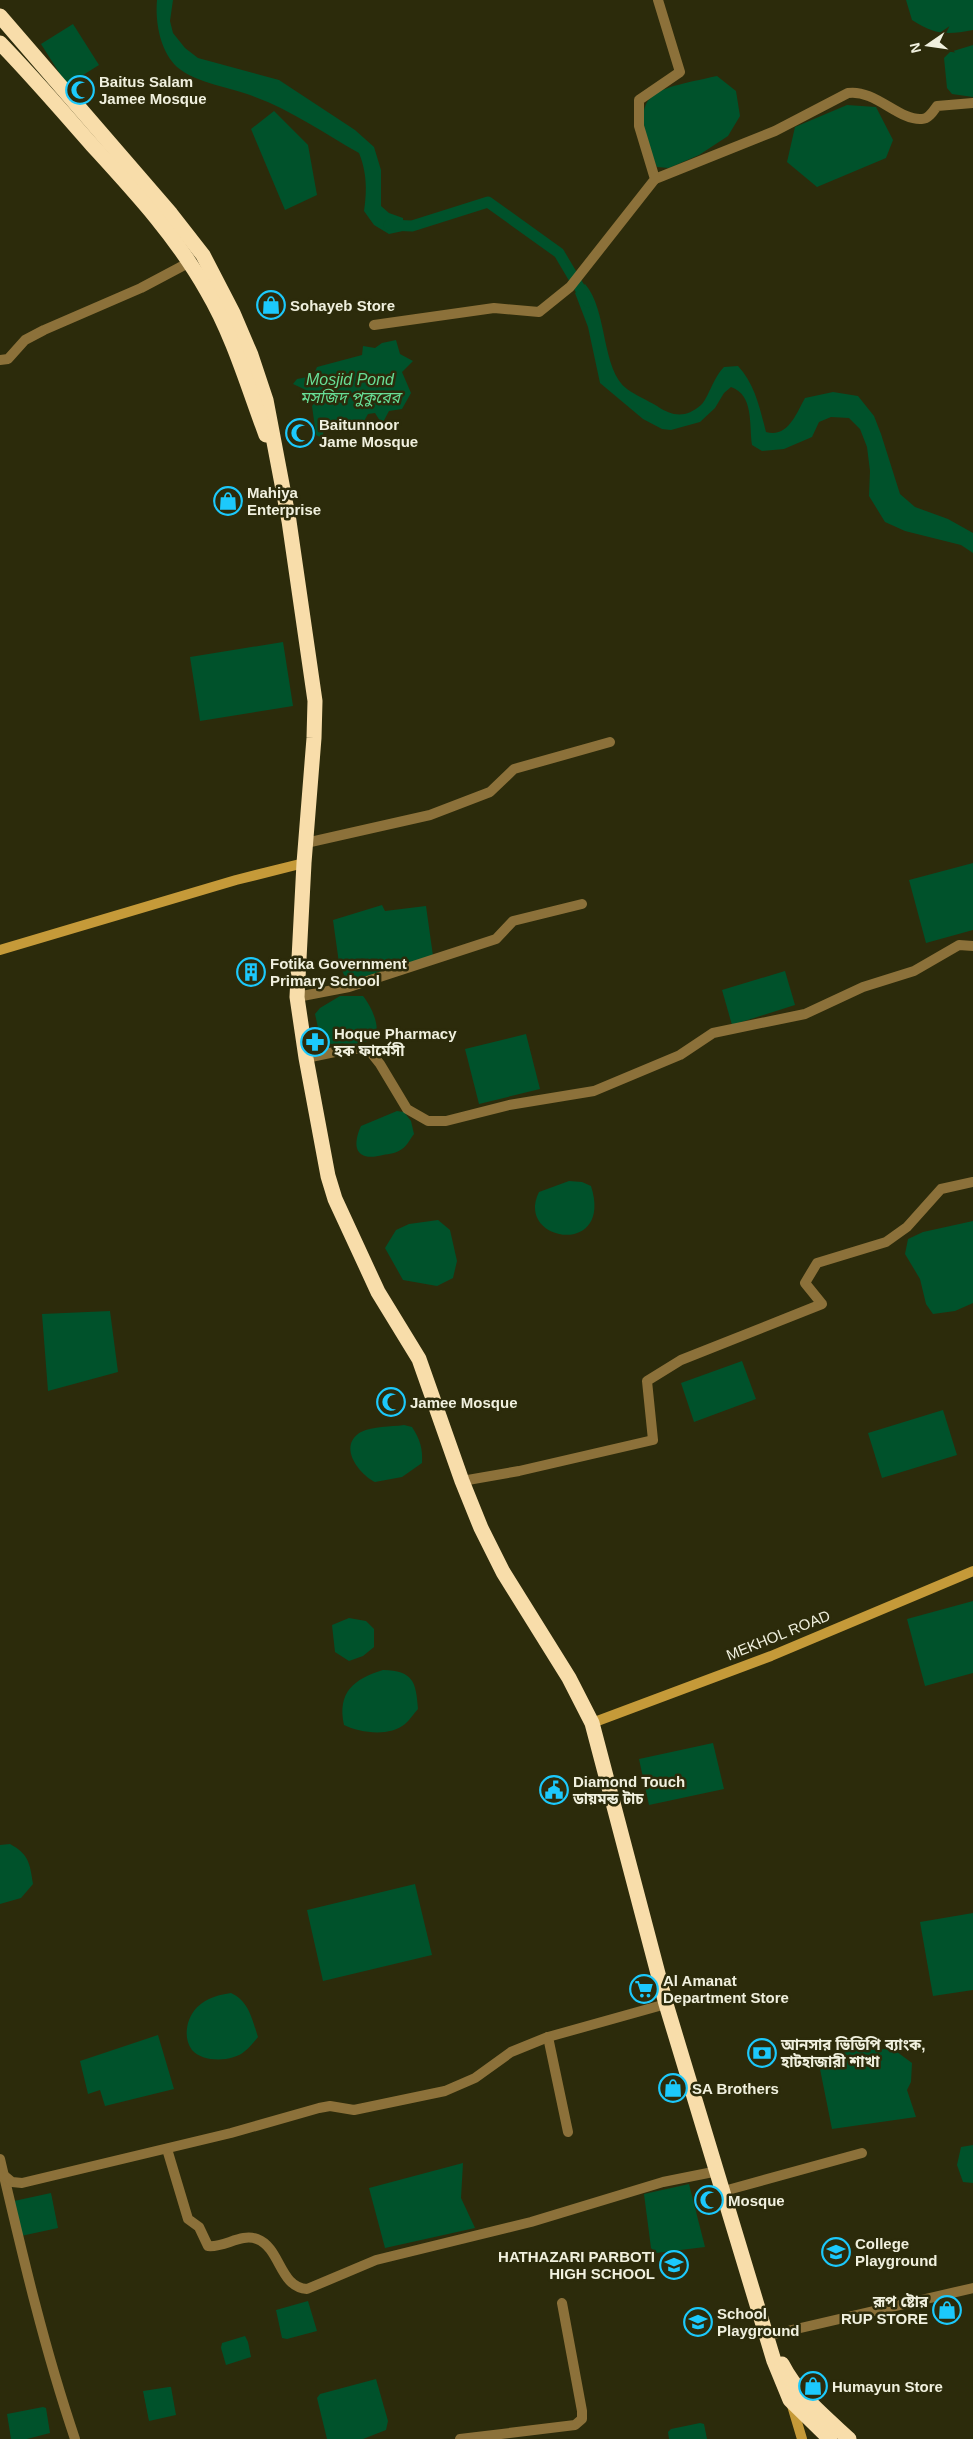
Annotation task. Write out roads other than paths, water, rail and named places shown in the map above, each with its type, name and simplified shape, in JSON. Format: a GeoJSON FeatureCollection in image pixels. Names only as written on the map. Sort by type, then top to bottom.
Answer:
{"type":"FeatureCollection","features":[{"type":"Feature","properties":{"kind":"highway"},"geometry":{"type":"LineString","coordinates":[[2,21],[74,113]]}},
{"type":"Feature","properties":{"kind":"highway"},"geometry":{"type":"LineString","coordinates":[[0,43],[74,113],[171,214],[196,259],[232,313],[251,355],[266,400],[281,474],[315,701],[297,997],[322,1151],[335,1199],[378,1292],[419,1359],[462,1481],[503,1572],[569,1678],[592,1722],[666,2004],[718,2171],[766,2336],[795,2395],[830,2439]]}},
{"type":"Feature","properties":{"kind":"highway"},"geometry":{"type":"LineString","coordinates":[[795,2395],[811,2405],[848,2439]]}},
{"type":"Feature","properties":{"kind":"street"},"geometry":{"type":"LineString","coordinates":[[655,180],[638,126],[639,100],[680,72],[658,0]]}},
{"type":"Feature","properties":{"kind":"street"},"geometry":{"type":"LineString","coordinates":[[374,325],[494,308],[539,312],[570,287],[655,180],[774,131],[848,93],[859,92],[905,115],[922,119],[928,116],[937,106],[973,103]]}},
{"type":"Feature","properties":{"kind":"street"},"geometry":{"type":"LineString","coordinates":[[0,360],[8,359],[25,340],[44,330],[141,288],[196,259]]}},
{"type":"Feature","properties":{"kind":"street"},"geometry":{"type":"LineString","coordinates":[[306,843],[430,815],[490,792],[514,769],[610,742]]}},
{"type":"Feature","properties":{"kind":"street"},"geometry":{"type":"LineString","coordinates":[[0,950],[236,880],[304,862]]}},
{"type":"Feature","properties":{"kind":"street"},"geometry":{"type":"LineString","coordinates":[[297,997],[349,987],[377,978],[496,939],[513,922],[582,904]]}},
{"type":"Feature","properties":{"kind":"street"},"geometry":{"type":"LineString","coordinates":[[306,1058],[349,1049],[364,1049],[372,1054],[380,1064],[407,1109],[428,1121],[446,1121],[509,1105],[594,1091],[680,1055],[713,1033],[805,1014],[863,987],[914,970],[959,945],[973,946]]}},
{"type":"Feature","properties":{"kind":"street"},"geometry":{"type":"LineString","coordinates":[[462,1481],[519,1471],[653,1440],[647,1381],[681,1360],[822,1304],[805,1283],[817,1263],[886,1242],[907,1227],[941,1189],[973,1182]]}},
{"type":"Feature","properties":{"kind":"street","name":"MEKHOL ROAD"},"geometry":{"type":"LineString","coordinates":[[592,1722],[771,1656],[973,1571]]}},
{"type":"Feature","properties":{"kind":"street"},"geometry":{"type":"LineString","coordinates":[[2,2175],[12,2182],[22,2183],[168,2149],[319,2108],[330,2106],[354,2110],[445,2091],[475,2078],[511,2052],[548,2037],[666,2004]]}},
{"type":"Feature","properties":{"kind":"street"},"geometry":{"type":"LineString","coordinates":[[548,2037],[568,2132]]}},
{"type":"Feature","properties":{"kind":"street"},"geometry":{"type":"LineString","coordinates":[[168,2149],[188,2219],[199,2227],[208,2246],[245,2238],[256,2238],[269,2250],[292,2285],[307,2289],[376,2260],[539,2220],[663,2182],[718,2171]]}},
{"type":"Feature","properties":{"kind":"street"},"geometry":{"type":"LineString","coordinates":[[724,2191],[862,2153]]}},
{"type":"Feature","properties":{"kind":"street"},"geometry":{"type":"LineString","coordinates":[[0,2159],[2,2175],[56,2380],[75,2439]]}},
{"type":"Feature","properties":{"kind":"street"},"geometry":{"type":"LineString","coordinates":[[766,2336],[973,2288]]}},
{"type":"Feature","properties":{"kind":"street"},"geometry":{"type":"LineString","coordinates":[[460,2439],[574,2425],[582,2418],[562,2303]]}},
{"type":"Feature","properties":{"kind":"street"},"geometry":{"type":"LineString","coordinates":[[795,2395],[802,2439]]}},
{"type":"Feature","properties":{"kind":"water"},"geometry":{"type":"Polygon","coordinates":[[[157,0],[173,0],[170,21],[173,33],[185,48],[198,58],[279,80],[355,130],[374,147],[381,170],[381,206],[389,213],[403,218],[403,231],[389,234],[374,225],[364,211],[366,182],[359,153],[268,102],[194,77],[177,67],[166,53],[160,36],[157,0]]]}},
{"type":"Feature","properties":{"kind":"water"},"geometry":{"type":"Polygon","coordinates":[[[906,0],[973,0],[973,30],[948,33],[928,29],[912,20],[906,0]]]}},
{"type":"Feature","properties":{"kind":"water"},"geometry":{"type":"Polygon","coordinates":[[[73,24],[99,65],[67,85],[41,44],[73,24]]]}},
{"type":"Feature","properties":{"kind":"water"},"geometry":{"type":"Polygon","coordinates":[[[973,45],[973,97],[952,94],[947,88],[944,58],[950,52],[973,45]]]}},
{"type":"Feature","properties":{"kind":"water"},"geometry":{"type":"Polygon","coordinates":[[[717,76],[736,91],[740,116],[728,136],[699,155],[669,168],[657,167],[648,142],[644,123],[644,109],[650,99],[660,91],[717,76]]]}},
{"type":"Feature","properties":{"kind":"water"},"geometry":{"type":"Polygon","coordinates":[[[847,105],[876,107],[893,140],[886,158],[817,187],[787,162],[795,127],[847,105]]]}},
{"type":"Feature","properties":{"kind":"water"},"geometry":{"type":"Polygon","coordinates":[[[274,111],[308,145],[317,195],[285,210],[251,129],[274,111]]]}},
{"type":"Feature","properties":{"kind":"water"},"geometry":{"type":"Polygon","coordinates":[[[585,284],[598,309],[608,354],[619,380],[627,389],[663,410],[674,414],[685,414],[701,405],[724,367],[738,366],[744,373],[756,397],[766,432],[774,433],[786,428],[795,417],[805,398],[833,392],[858,396],[874,416],[900,494],[915,507],[948,519],[973,533],[973,553],[961,545],[905,531],[885,522],[869,496],[870,471],[867,447],[860,429],[849,418],[831,417],[819,422],[812,437],[784,449],[762,451],[752,445],[749,411],[744,396],[731,387],[724,393],[715,408],[700,422],[671,430],[662,429],[643,419],[600,383],[588,327],[575,293],[585,284]]]}},
{"type":"Feature","properties":{"kind":"water","name":"Mosjid Pond মসজিদ পুকুরের"},"geometry":{"type":"Polygon","coordinates":[[[396,340],[400,354],[413,361],[402,372],[411,393],[402,409],[389,411],[382,424],[375,413],[368,414],[364,421],[356,424],[348,420],[339,423],[335,430],[324,430],[322,438],[316,435],[312,406],[318,399],[308,391],[293,384],[297,379],[313,376],[317,367],[362,355],[363,346],[375,348],[382,343],[396,340]]]}},
{"type":"Feature","properties":{"kind":"water"},"geometry":{"type":"Polygon","coordinates":[[[283,642],[293,706],[200,721],[190,657],[283,642]]]}},
{"type":"Feature","properties":{"kind":"water"},"geometry":{"type":"Polygon","coordinates":[[[973,863],[973,930],[926,943],[909,880],[973,863]]]}},
{"type":"Feature","properties":{"kind":"water"},"geometry":{"type":"Polygon","coordinates":[[[382,905],[385,911],[426,906],[433,956],[347,982],[339,963],[333,920],[382,905]]]}},
{"type":"Feature","properties":{"kind":"water"},"geometry":{"type":"Polygon","coordinates":[[[785,971],[795,1005],[732,1025],[722,990],[785,971]]]}},
{"type":"Feature","properties":{"kind":"water"},"geometry":{"type":"Polygon","coordinates":[[[340,996],[363,996],[366,1000],[375,1018],[377,1030],[372,1039],[362,1043],[340,1045],[328,1043],[324,1040],[319,1031],[315,1014],[320,1008],[340,996]]]}},
{"type":"Feature","properties":{"kind":"water"},"geometry":{"type":"Polygon","coordinates":[[[526,1034],[540,1089],[479,1104],[465,1049],[526,1034]]]}},
{"type":"Feature","properties":{"kind":"water"},"geometry":{"type":"Polygon","coordinates":[[[397,1111],[404,1112],[411,1121],[414,1134],[404,1148],[390,1154],[374,1157],[362,1155],[357,1147],[361,1126],[397,1111]]]}},
{"type":"Feature","properties":{"kind":"water"},"geometry":{"type":"Polygon","coordinates":[[[569,1181],[582,1182],[591,1186],[594,1209],[589,1224],[578,1233],[564,1235],[551,1231],[540,1222],[535,1209],[539,1192],[569,1181]]]}},
{"type":"Feature","properties":{"kind":"water"},"geometry":{"type":"Polygon","coordinates":[[[438,1220],[450,1230],[457,1261],[453,1278],[437,1286],[403,1280],[385,1248],[396,1230],[409,1224],[438,1220]]]}},
{"type":"Feature","properties":{"kind":"water"},"geometry":{"type":"Polygon","coordinates":[[[973,1221],[973,1303],[955,1311],[933,1314],[926,1304],[920,1279],[905,1254],[908,1239],[923,1232],[973,1221]]]}},
{"type":"Feature","properties":{"kind":"water"},"geometry":{"type":"Polygon","coordinates":[[[110,1311],[118,1372],[48,1391],[42,1314],[110,1311]]]}},
{"type":"Feature","properties":{"kind":"water"},"geometry":{"type":"Polygon","coordinates":[[[742,1361],[756,1399],[694,1422],[681,1383],[742,1361]]]}},
{"type":"Feature","properties":{"kind":"water"},"geometry":{"type":"Polygon","coordinates":[[[943,1410],[957,1455],[882,1478],[868,1433],[943,1410]]]}},
{"type":"Feature","properties":{"kind":"water"},"geometry":{"type":"Polygon","coordinates":[[[404,1425],[412,1427],[417,1436],[422,1453],[422,1463],[402,1477],[375,1482],[363,1473],[353,1459],[351,1445],[354,1438],[361,1432],[371,1429],[404,1425]]]}},
{"type":"Feature","properties":{"kind":"water"},"geometry":{"type":"Polygon","coordinates":[[[973,1601],[973,1673],[925,1686],[907,1619],[973,1601]]]}},
{"type":"Feature","properties":{"kind":"water"},"geometry":{"type":"Polygon","coordinates":[[[349,1618],[366,1621],[374,1629],[374,1647],[363,1656],[349,1661],[335,1652],[332,1625],[349,1618]]]}},
{"type":"Feature","properties":{"kind":"water"},"geometry":{"type":"Polygon","coordinates":[[[383,1670],[401,1673],[411,1679],[416,1691],[418,1709],[409,1721],[391,1731],[366,1732],[344,1725],[343,1704],[350,1688],[364,1678],[383,1670]]]}},
{"type":"Feature","properties":{"kind":"water"},"geometry":{"type":"Polygon","coordinates":[[[713,1743],[724,1789],[649,1805],[639,1759],[713,1743]]]}},
{"type":"Feature","properties":{"kind":"water"},"geometry":{"type":"Polygon","coordinates":[[[10,1844],[28,1860],[33,1884],[21,1898],[0,1904],[0,1845],[10,1844]]]}},
{"type":"Feature","properties":{"kind":"water"},"geometry":{"type":"Polygon","coordinates":[[[415,1884],[432,1955],[323,1981],[307,1910],[415,1884]]]}},
{"type":"Feature","properties":{"kind":"water"},"geometry":{"type":"Polygon","coordinates":[[[973,1913],[973,1990],[933,1996],[920,1922],[973,1913]]]}},
{"type":"Feature","properties":{"kind":"water"},"geometry":{"type":"Polygon","coordinates":[[[231,1993],[237,1996],[246,2006],[252,2017],[258,2037],[240,2055],[218,2060],[203,2057],[192,2050],[188,2042],[187,2028],[192,2013],[208,1999],[231,1993]]]}},
{"type":"Feature","properties":{"kind":"water"},"geometry":{"type":"Polygon","coordinates":[[[158,2035],[174,2089],[105,2106],[100,2090],[88,2094],[80,2061],[158,2035]]]}},
{"type":"Feature","properties":{"kind":"water"},"geometry":{"type":"Polygon","coordinates":[[[893,2049],[912,2063],[911,2082],[907,2090],[916,2117],[832,2129],[819,2064],[844,2050],[893,2049]]]}},
{"type":"Feature","properties":{"kind":"water"},"geometry":{"type":"Polygon","coordinates":[[[973,2145],[973,2183],[963,2182],[957,2165],[961,2147],[973,2145]]]}},
{"type":"Feature","properties":{"kind":"water"},"geometry":{"type":"Polygon","coordinates":[[[463,2163],[461,2198],[475,2228],[385,2248],[369,2188],[463,2163]]]}},
{"type":"Feature","properties":{"kind":"water"},"geometry":{"type":"Polygon","coordinates":[[[689,2184],[705,2247],[656,2253],[651,2248],[644,2194],[689,2184]]]}},
{"type":"Feature","properties":{"kind":"water"},"geometry":{"type":"Polygon","coordinates":[[[51,2193],[58,2228],[21,2236],[14,2201],[51,2193]]]}},
{"type":"Feature","properties":{"kind":"water"},"geometry":{"type":"Polygon","coordinates":[[[308,2301],[317,2331],[287,2339],[282,2338],[276,2310],[308,2301]]]}},
{"type":"Feature","properties":{"kind":"water"},"geometry":{"type":"Polygon","coordinates":[[[245,2336],[251,2357],[226,2365],[221,2348],[222,2343],[245,2336]]]}},
{"type":"Feature","properties":{"kind":"water"},"geometry":{"type":"Polygon","coordinates":[[[376,2379],[388,2421],[386,2430],[363,2439],[327,2439],[317,2398],[320,2394],[376,2379]]]}},
{"type":"Feature","properties":{"kind":"water"},"geometry":{"type":"Polygon","coordinates":[[[171,2387],[176,2415],[149,2421],[143,2391],[171,2387]]]}},
{"type":"Feature","properties":{"kind":"water"},"geometry":{"type":"Polygon","coordinates":[[[46,2408],[50,2433],[27,2439],[11,2439],[7,2414],[46,2408]]]}},
{"type":"Feature","properties":{"kind":"water"},"geometry":{"type":"Polygon","coordinates":[[[700,2423],[704,2424],[707,2439],[669,2439],[668,2432],[671,2429],[700,2423]]]}},
{"type":"Feature","properties":{"kind":"waterway"},"geometry":{"type":"LineString","coordinates":[[389,225],[412,226],[488,202],[559,253],[588,302]]}},
{"type":"Feature","properties":{"kind":"place","name":"Baitus Salam Jamee Mosque"},"geometry":{"type":"Point","coordinates":[80,90]}},
{"type":"Feature","properties":{"kind":"place","name":"Sohayeb Store"},"geometry":{"type":"Point","coordinates":[271,305]}},
{"type":"Feature","properties":{"kind":"place","name":"Baitunnoor Jame Mosque"},"geometry":{"type":"Point","coordinates":[300,433]}},
{"type":"Feature","properties":{"kind":"place","name":"Mahiya Enterprise"},"geometry":{"type":"Point","coordinates":[228,501]}},
{"type":"Feature","properties":{"kind":"place","name":"Fotika Government Primary School"},"geometry":{"type":"Point","coordinates":[251,972]}},
{"type":"Feature","properties":{"kind":"place","name":"Hoque Pharmacy হক ফার্মেসী"},"geometry":{"type":"Point","coordinates":[315,1042]}},
{"type":"Feature","properties":{"kind":"place","name":"Jamee Mosque"},"geometry":{"type":"Point","coordinates":[391,1402]}},
{"type":"Feature","properties":{"kind":"place","name":"Diamond Touch ডায়মন্ড টাচ"},"geometry":{"type":"Point","coordinates":[554,1790]}},
{"type":"Feature","properties":{"kind":"place","name":"Al Amanat Department Store"},"geometry":{"type":"Point","coordinates":[644,1989]}},
{"type":"Feature","properties":{"kind":"place","name":"আনসার ভিডিপি ব্যাংক, হাটহাজারী শাখা"},"geometry":{"type":"Point","coordinates":[762,2053]}},
{"type":"Feature","properties":{"kind":"place","name":"SA Brothers"},"geometry":{"type":"Point","coordinates":[673,2088]}},
{"type":"Feature","properties":{"kind":"place","name":"Mosque"},"geometry":{"type":"Point","coordinates":[709,2200]}},
{"type":"Feature","properties":{"kind":"place","name":"College Playground"},"geometry":{"type":"Point","coordinates":[836,2252]}},
{"type":"Feature","properties":{"kind":"place","name":"HATHAZARI PARBOTI HIGH SCHOOL"},"geometry":{"type":"Point","coordinates":[674,2265]}},
{"type":"Feature","properties":{"kind":"place","name":"রূপ ষ্টোর RUP STORE"},"geometry":{"type":"Point","coordinates":[947,2310]}},
{"type":"Feature","properties":{"kind":"place","name":"School Playground"},"geometry":{"type":"Point","coordinates":[698,2322]}},
{"type":"Feature","properties":{"kind":"place","name":"Humayun Store"},"geometry":{"type":"Point","coordinates":[813,2386]}}]}
